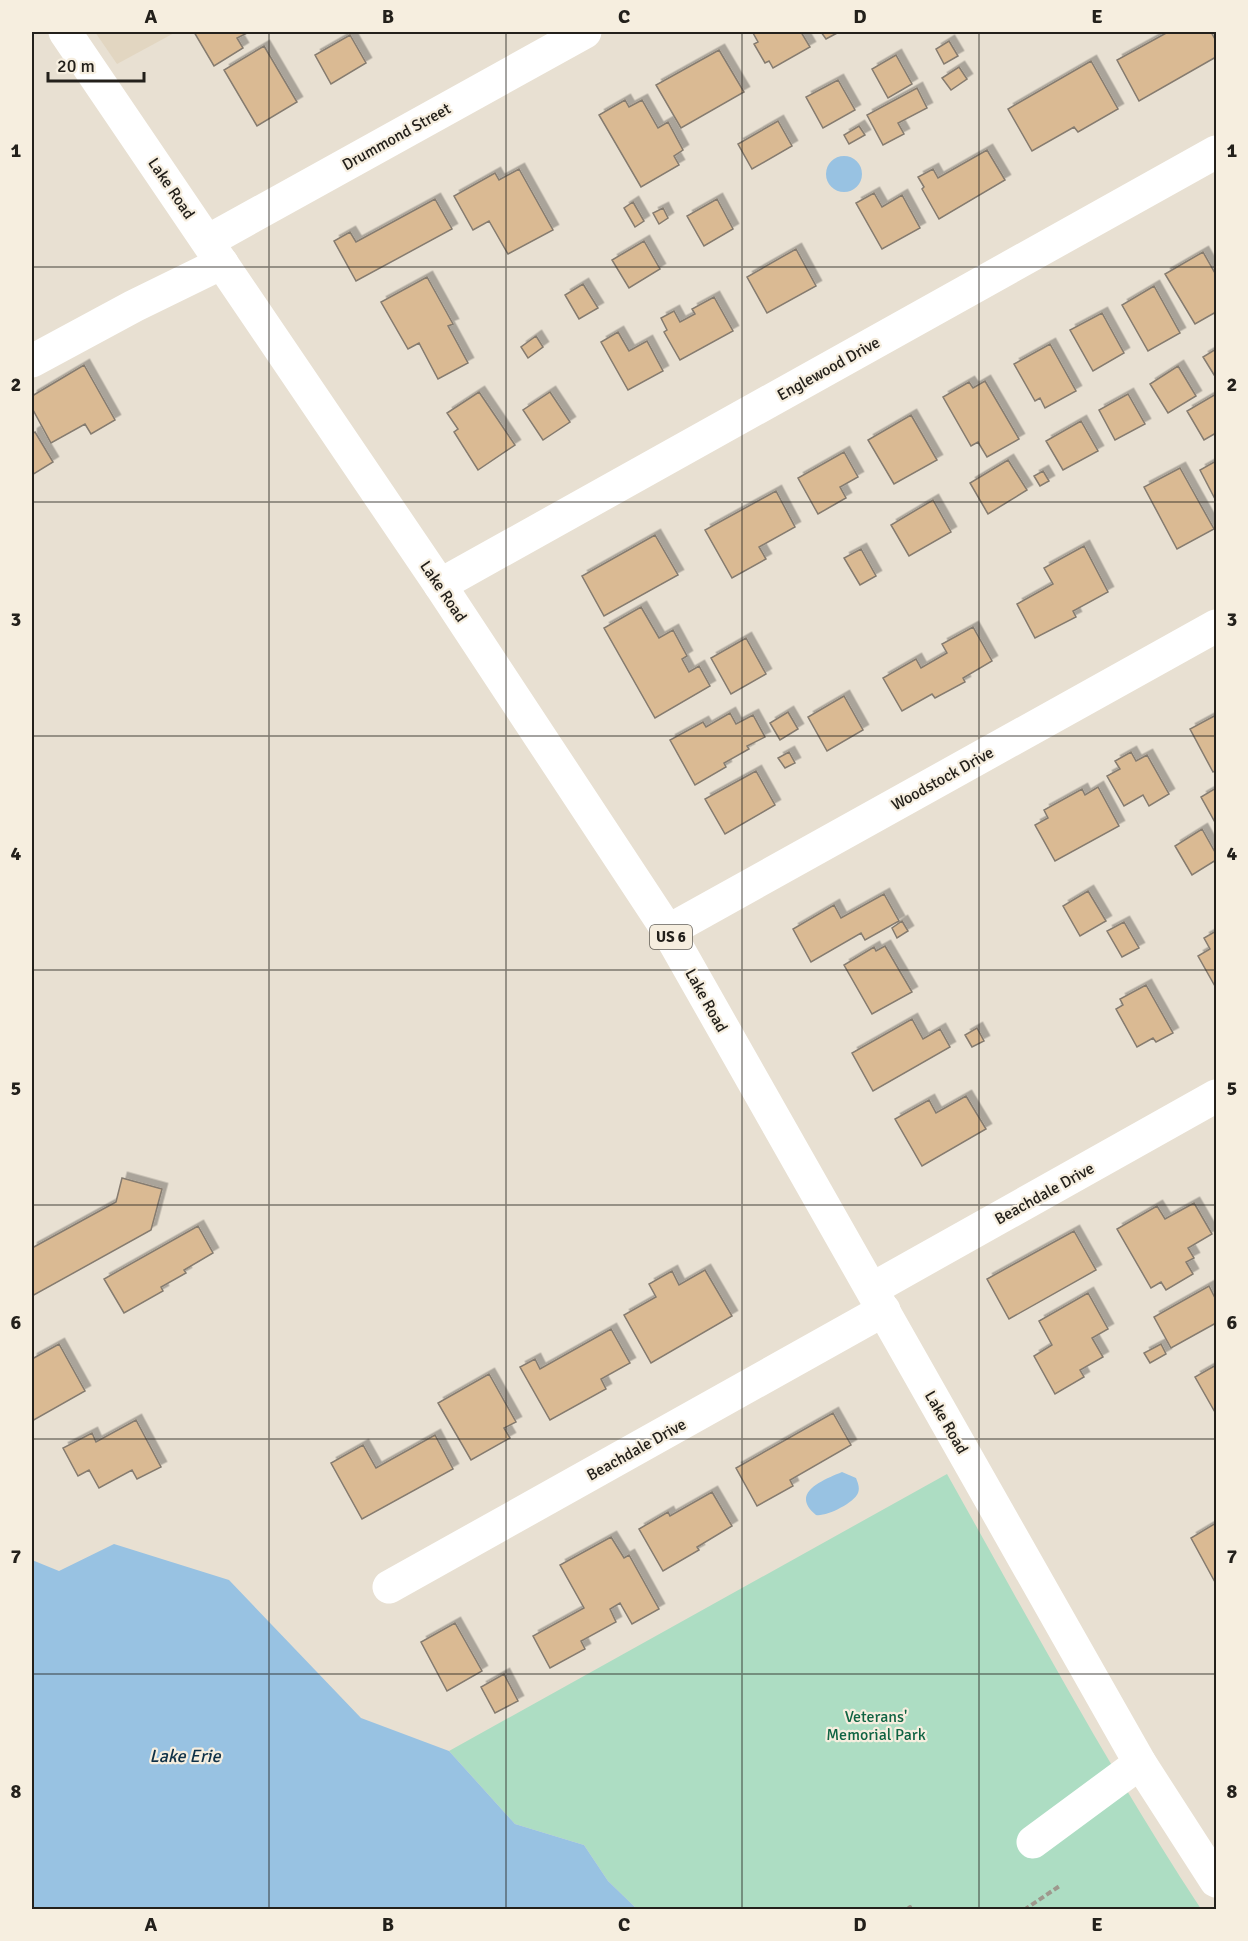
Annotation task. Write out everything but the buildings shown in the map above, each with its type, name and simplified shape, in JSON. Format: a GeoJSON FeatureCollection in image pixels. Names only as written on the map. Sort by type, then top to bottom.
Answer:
{"type":"FeatureCollection","features":[{"type":"Feature","properties":{"kind":"street","name":"Lake Road"},"geometry":{"type":"LineString","coordinates":[[64,32],[440,585],[668,930],[1140,1763],[1216,1881]]}},
{"type":"Feature","properties":{"kind":"street","name":"Drummond Street"},"geometry":{"type":"LineString","coordinates":[[32,361],[134,306],[215,252],[585,32]]}},
{"type":"Feature","properties":{"kind":"street","name":"Englewood Drive"},"geometry":{"type":"LineString","coordinates":[[440,585],[1216,152]]}},
{"type":"Feature","properties":{"kind":"street","name":"Woodstock Drive"},"geometry":{"type":"LineString","coordinates":[[668,930],[1216,626]]}},
{"type":"Feature","properties":{"kind":"street","name":"Beachdale Drive"},"geometry":{"type":"LineString","coordinates":[[389,1587],[878,1300],[1216,1096]]}},
{"type":"Feature","properties":{"kind":"street"},"geometry":{"type":"LineString","coordinates":[[1033,1842],[1140,1763]]}},
{"type":"Feature","properties":{"kind":"path"},"geometry":{"type":"LineString","coordinates":[[1024,1910],[1061,1885]]}},
{"type":"Feature","properties":{"kind":"path"},"geometry":{"type":"LineString","coordinates":[[906,1910],[910,1907],[911,1910]]}},
{"type":"Feature","properties":{"kind":"shaded area"},"geometry":{"type":"Polygon","coordinates":[[[95,32],[176,32],[117,64],[95,32]]]}},
{"type":"Feature","properties":{"kind":"green space","name":"Veterans' Memorial Park"},"geometry":{"type":"Polygon","coordinates":[[[947,1474],[1102,1748],[1201,1909],[637,1909],[608,1881],[584,1845],[515,1824],[449,1751],[947,1474]]]}},
{"type":"Feature","properties":{"kind":"water"},"geometry":{"type":"Polygon","coordinates":[[[844,156],[857,161],[862,174],[857,187],[844,192],[831,187],[826,174],[831,161],[844,156]]]}},
{"type":"Feature","properties":{"kind":"water"},"geometry":{"type":"Polygon","coordinates":[[[842,1472],[856,1478],[858,1493],[851,1501],[839,1508],[826,1514],[816,1515],[806,1500],[807,1494],[818,1483],[842,1472]]]}},
{"type":"Feature","properties":{"kind":"water","name":"Lake Erie"},"geometry":{"type":"Polygon","coordinates":[[[114,1544],[229,1580],[361,1718],[449,1751],[515,1824],[584,1845],[608,1881],[637,1909],[32,1909],[32,1560],[59,1571],[114,1544]]]}}]}
